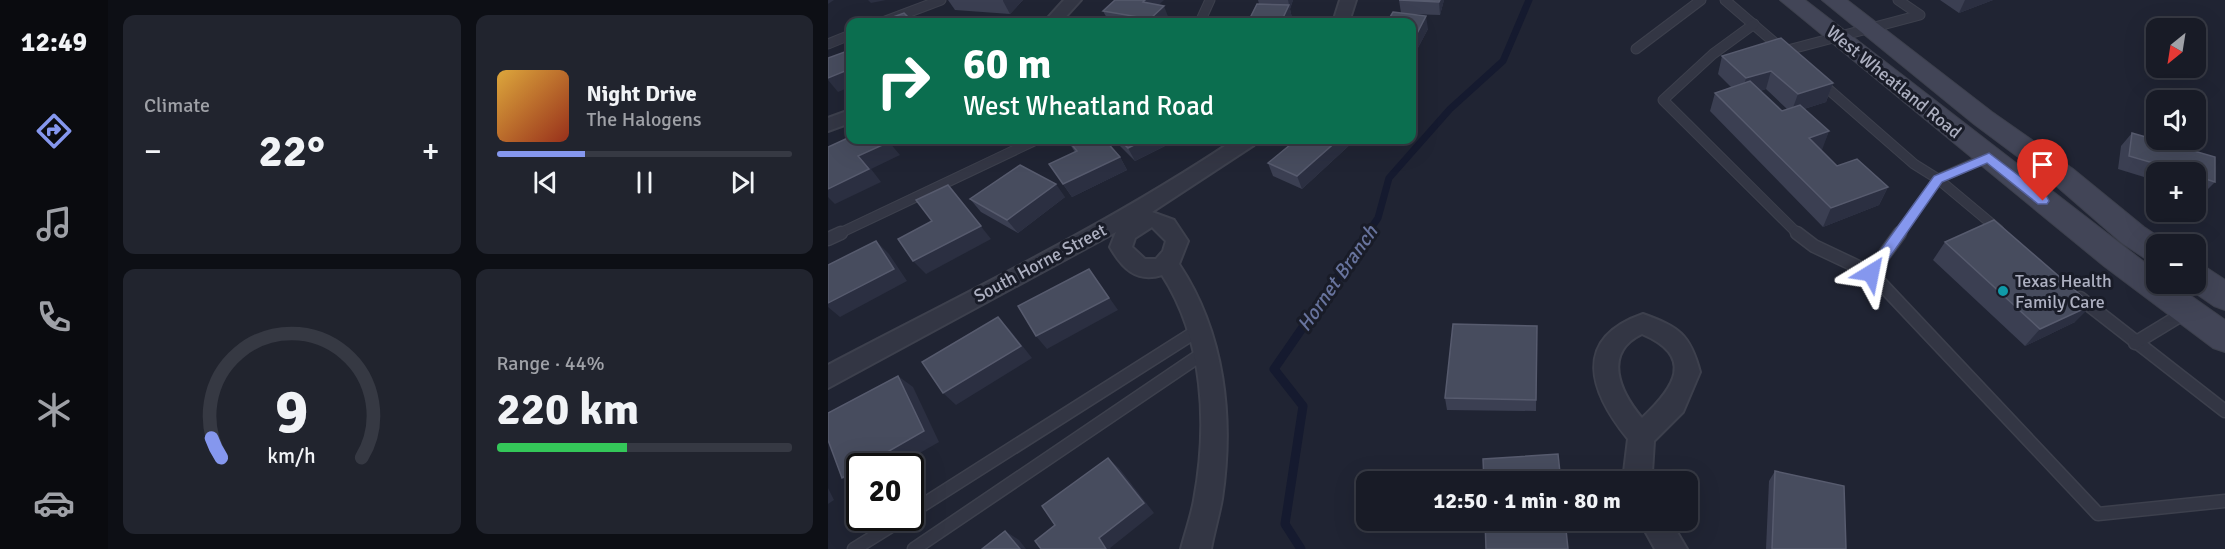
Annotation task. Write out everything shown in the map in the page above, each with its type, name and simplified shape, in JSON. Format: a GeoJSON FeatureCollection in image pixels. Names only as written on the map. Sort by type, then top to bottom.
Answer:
{"type":"FeatureCollection","features":[{"type":"Feature","properties":{"kind":"main road","name":"West Wheatland Road"},"geometry":{"type":"LineString","coordinates":[[1791,0],[2115,258],[2225,338]]}},
{"type":"Feature","properties":{"kind":"main road","name":"West Wheatland Road"},"geometry":{"type":"LineString","coordinates":[[1833,0],[1983,118],[2063,176],[2146,244]]}},
{"type":"Feature","properties":{"kind":"main road"},"geometry":{"type":"LineString","coordinates":[[2206,284],[2225,297]]}},
{"type":"Feature","properties":{"kind":"street"},"geometry":{"type":"LineString","coordinates":[[1056,18],[1072,0]]}},
{"type":"Feature","properties":{"kind":"street"},"geometry":{"type":"LineString","coordinates":[[1342,18],[1348,0]]}},
{"type":"Feature","properties":{"kind":"street"},"geometry":{"type":"LineString","coordinates":[[828,125],[846,118]]}},
{"type":"Feature","properties":{"kind":"street","name":"South Horne Street"},"geometry":{"type":"LineString","coordinates":[[828,377],[1131,221],[1241,144]]}},
{"type":"Feature","properties":{"kind":"street"},"geometry":{"type":"LineString","coordinates":[[1161,220],[1171,230],[1177,241],[1176,250],[1167,264],[1149,267],[1136,266],[1128,259],[1121,247],[1131,221],[1161,220]]}},
{"type":"Feature","properties":{"kind":"street"},"geometry":{"type":"LineString","coordinates":[[1167,264],[1190,303],[1202,341],[1214,433],[1209,493],[1196,549]]}},
{"type":"Feature","properties":{"kind":"street"},"geometry":{"type":"LineString","coordinates":[[1638,471],[1641,436]]}},
{"type":"Feature","properties":{"kind":"street"},"geometry":{"type":"LineString","coordinates":[[1660,531],[1672,549]]}},
{"type":"Feature","properties":{"kind":"lane"},"geometry":{"type":"LineString","coordinates":[[894,18],[941,0]]}},
{"type":"Feature","properties":{"kind":"lane"},"geometry":{"type":"LineString","coordinates":[[1202,18],[1210,0]]}},
{"type":"Feature","properties":{"kind":"lane"},"geometry":{"type":"LineString","coordinates":[[1636,49],[1701,0]]}},
{"type":"Feature","properties":{"kind":"lane"},"geometry":{"type":"LineString","coordinates":[[1725,0],[1793,58]]}},
{"type":"Feature","properties":{"kind":"lane"},"geometry":{"type":"LineString","coordinates":[[1784,51],[1920,15],[1898,0]]}},
{"type":"Feature","properties":{"kind":"lane"},"geometry":{"type":"LineString","coordinates":[[1754,24],[1713,54],[1663,100],[1800,236],[1814,246],[1871,273],[2098,514],[2225,501]]}},
{"type":"Feature","properties":{"kind":"lane"},"geometry":{"type":"LineString","coordinates":[[828,44],[846,37]]}},
{"type":"Feature","properties":{"kind":"lane"},"geometry":{"type":"LineString","coordinates":[[1810,73],[1914,164],[1938,179],[2010,239]]}},
{"type":"Feature","properties":{"kind":"lane"},"geometry":{"type":"LineString","coordinates":[[828,238],[1028,144]]}},
{"type":"Feature","properties":{"kind":"lane"},"geometry":{"type":"LineString","coordinates":[[1871,273],[1938,179],[1989,157]]}},
{"type":"Feature","properties":{"kind":"lane"},"geometry":{"type":"LineString","coordinates":[[2072,292],[2225,411]]}},
{"type":"Feature","properties":{"kind":"lane"},"geometry":{"type":"LineString","coordinates":[[2135,343],[2188,311]]}},
{"type":"Feature","properties":{"kind":"lane"},"geometry":{"type":"LineString","coordinates":[[924,505],[1202,341]]}},
{"type":"Feature","properties":{"kind":"lane"},"geometry":{"type":"LineString","coordinates":[[914,549],[1202,341]]}},
{"type":"Feature","properties":{"kind":"lane"},"geometry":{"type":"LineString","coordinates":[[854,549],[883,531]]}},
{"type":"Feature","properties":{"kind":"building"},"geometry":{"type":"Polygon","coordinates":[[[1115,0],[1145,0],[1143,2],[1164,6],[1151,18],[1103,11],[1115,0]]]}},
{"type":"Feature","properties":{"kind":"building"},"geometry":{"type":"Polygon","coordinates":[[[1399,0],[1440,0],[1439,2],[1399,0]]]}},
{"type":"Feature","properties":{"kind":"building"},"geometry":{"type":"Polygon","coordinates":[[[1257,4],[1289,5],[1283,18],[1250,18],[1257,4]]]}},
{"type":"Feature","properties":{"kind":"building"},"geometry":{"type":"Polygon","coordinates":[[[1393,12],[1426,16],[1416,35],[1416,18],[1389,18],[1393,12]]]}},
{"type":"Feature","properties":{"kind":"building"},"geometry":{"type":"Polygon","coordinates":[[[904,13],[909,18],[890,18],[904,13]]]}},
{"type":"Feature","properties":{"kind":"building"},"geometry":{"type":"Polygon","coordinates":[[[1781,38],[1833,83],[1798,94],[1771,71],[1746,78],[1722,56],[1781,38]]]}},
{"type":"Feature","properties":{"kind":"building"},"geometry":{"type":"Polygon","coordinates":[[[846,51],[846,71],[828,78],[828,58],[846,51]]]}},
{"type":"Feature","properties":{"kind":"building"},"geometry":{"type":"Polygon","coordinates":[[[1750,81],[1782,111],[1800,105],[1829,131],[1809,138],[1837,166],[1857,159],[1888,187],[1831,208],[1715,93],[1750,81]]]}},
{"type":"Feature","properties":{"kind":"building"},"geometry":{"type":"Polygon","coordinates":[[[2132,133],[2146,137],[2146,150],[2191,150],[2215,157],[2215,182],[2206,179],[2206,162],[2150,162],[2129,156],[2132,133]]]}},
{"type":"Feature","properties":{"kind":"building"},"geometry":{"type":"Polygon","coordinates":[[[846,139],[846,144],[885,144],[858,156],[869,169],[828,189],[828,147],[846,139]]]}},
{"type":"Feature","properties":{"kind":"building"},"geometry":{"type":"Polygon","coordinates":[[[1071,144],[1109,144],[1120,157],[1063,184],[1049,164],[1077,151],[1071,144]]]}},
{"type":"Feature","properties":{"kind":"building"},"geometry":{"type":"Polygon","coordinates":[[[1124,144],[1136,144],[1128,148],[1124,144]]]}},
{"type":"Feature","properties":{"kind":"building"},"geometry":{"type":"Polygon","coordinates":[[[1291,144],[1333,144],[1297,176],[1268,163],[1291,144]]]}},
{"type":"Feature","properties":{"kind":"building"},"geometry":{"type":"Polygon","coordinates":[[[1020,165],[1056,184],[1007,220],[970,199],[1020,165]]]}},
{"type":"Feature","properties":{"kind":"building"},"geometry":{"type":"Polygon","coordinates":[[[948,185],[981,226],[913,261],[898,239],[932,221],[916,200],[948,185]]]}},
{"type":"Feature","properties":{"kind":"building"},"geometry":{"type":"Polygon","coordinates":[[[1994,220],[2092,305],[2040,329],[1945,242],[1994,220]]]}},
{"type":"Feature","properties":{"kind":"building"},"geometry":{"type":"Polygon","coordinates":[[[876,241],[894,269],[828,303],[828,265],[876,241]]]}},
{"type":"Feature","properties":{"kind":"building"},"geometry":{"type":"Polygon","coordinates":[[[1089,269],[1109,298],[1036,336],[1018,306],[1089,269]]]}},
{"type":"Feature","properties":{"kind":"building"},"geometry":{"type":"Polygon","coordinates":[[[998,317],[1021,346],[943,393],[922,362],[998,317]]]}},
{"type":"Feature","properties":{"kind":"building"},"geometry":{"type":"Polygon","coordinates":[[[1453,324],[1537,326],[1536,400],[1445,398],[1453,324]]]}},
{"type":"Feature","properties":{"kind":"building"},"geometry":{"type":"Polygon","coordinates":[[[898,376],[924,431],[886,453],[846,453],[846,476],[842,478],[828,440],[828,413],[898,376]]]}},
{"type":"Feature","properties":{"kind":"building"},"geometry":{"type":"Polygon","coordinates":[[[1558,454],[1560,471],[1484,471],[1483,459],[1558,454]]]}},
{"type":"Feature","properties":{"kind":"building"},"geometry":{"type":"Polygon","coordinates":[[[1108,458],[1144,503],[1099,538],[1106,549],[1041,549],[1035,541],[1055,525],[1042,506],[1108,458]]]}},
{"type":"Feature","properties":{"kind":"building"},"geometry":{"type":"Polygon","coordinates":[[[1775,471],[1844,486],[1846,549],[1772,549],[1775,471]]]}},
{"type":"Feature","properties":{"kind":"building"},"geometry":{"type":"Polygon","coordinates":[[[1005,531],[1020,549],[982,549],[1005,531]]]}},
{"type":"Feature","properties":{"kind":"building"},"geometry":{"type":"Polygon","coordinates":[[[1485,531],[1566,531],[1568,549],[1486,549],[1485,531]]]}},
{"type":"Feature","properties":{"kind":"waterway","name":"Hornet Branch"},"geometry":{"type":"LineString","coordinates":[[1367,234],[1378,218],[1389,178],[1450,109],[1503,61],[1529,0]]}},
{"type":"Feature","properties":{"kind":"waterway","name":"Hornet Branch"},"geometry":{"type":"LineString","coordinates":[[1301,549],[1285,524],[1303,406],[1274,369],[1368,233]]}},
{"type":"Feature","properties":{"kind":"place","name":"Texas Health Family Care"},"geometry":{"type":"Point","coordinates":[2003,291]}},
{"type":"Feature","properties":{"kind":"route"},"geometry":{"type":"LineString","coordinates":[[1871,273],[1938,179],[1989,157],[2043,201]]}}]}
